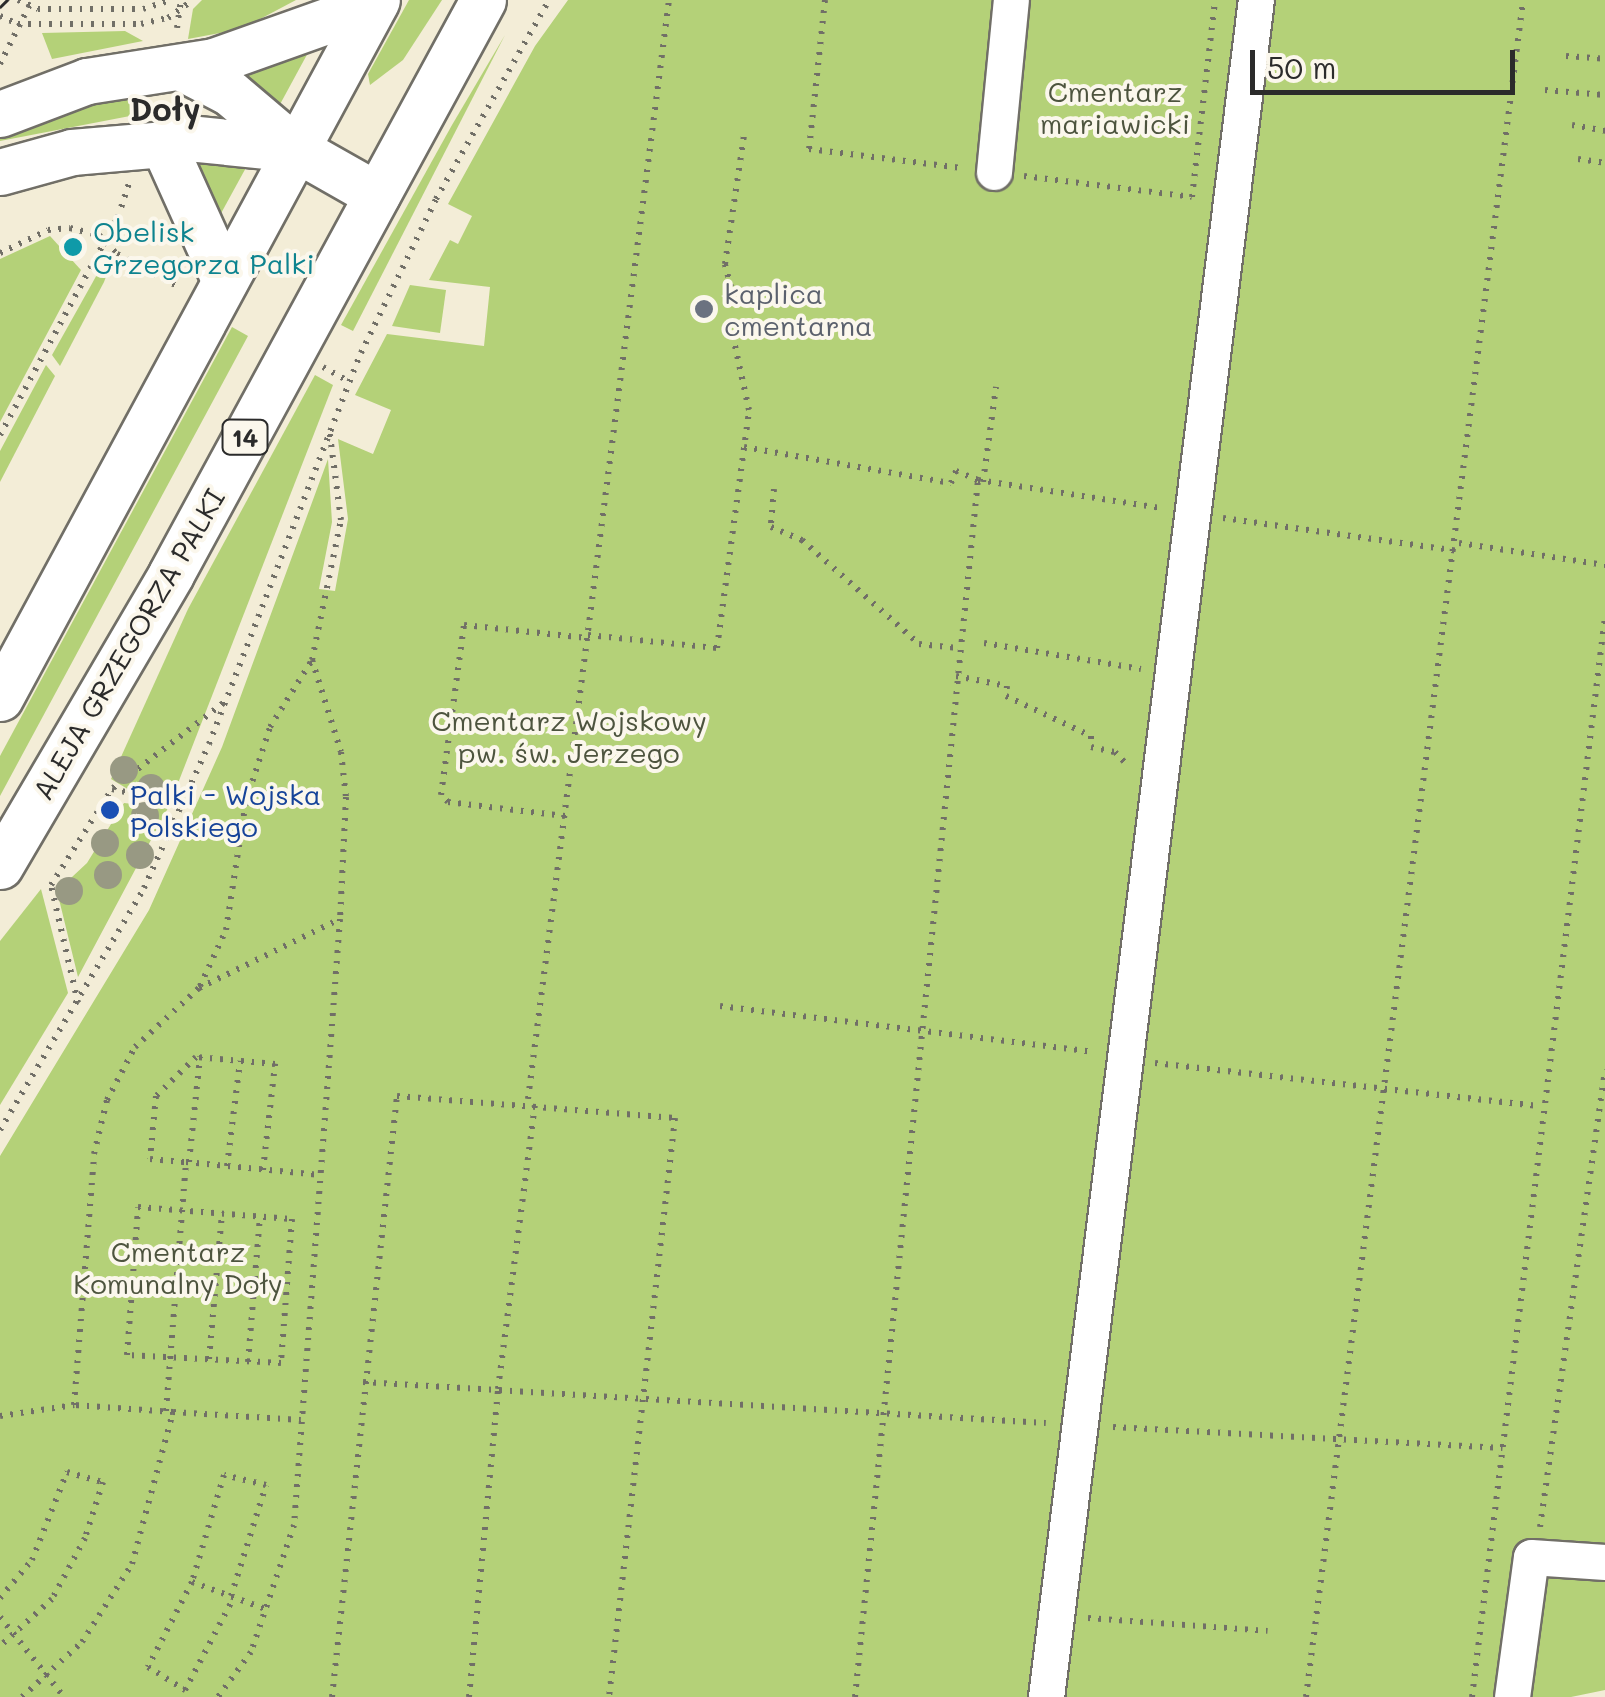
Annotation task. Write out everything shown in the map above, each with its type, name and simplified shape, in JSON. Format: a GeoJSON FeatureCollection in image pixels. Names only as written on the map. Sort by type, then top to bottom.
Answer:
{"type":"FeatureCollection","features":[{"type":"Feature","properties":{"kind":"main road","name":"ALEJA GRZEGORZA PALKI"},"geometry":{"type":"LineString","coordinates":[[0,866],[171,574],[483,0]]}},
{"type":"Feature","properties":{"kind":"main road"},"geometry":{"type":"LineString","coordinates":[[0,114],[87,81],[376,2]]}},
{"type":"Feature","properties":{"kind":"main road"},"geometry":{"type":"LineString","coordinates":[[0,698],[206,286],[296,149],[376,2]]}},
{"type":"Feature","properties":{"kind":"main road"},"geometry":{"type":"LineString","coordinates":[[179,56],[296,149],[377,195]]}},
{"type":"Feature","properties":{"kind":"main road"},"geometry":{"type":"LineString","coordinates":[[0,172],[72,152],[162,144],[178,136],[296,149]]}},
{"type":"Feature","properties":{"kind":"main road"},"geometry":{"type":"LineString","coordinates":[[162,144],[206,286]]}},
{"type":"Feature","properties":{"kind":"street"},"geometry":{"type":"LineString","coordinates":[[994,172],[1011,0]]}},
{"type":"Feature","properties":{"kind":"street"},"geometry":{"type":"LineString","coordinates":[[1046,1697],[1256,0]]}},
{"type":"Feature","properties":{"kind":"street"},"geometry":{"type":"LineString","coordinates":[[1512,1697],[1531,1557],[1605,1562]]}},
{"type":"Feature","properties":{"kind":"path"},"geometry":{"type":"LineString","coordinates":[[18,0],[26,7],[143,9],[171,0]]}},
{"type":"Feature","properties":{"kind":"path"},"geometry":{"type":"LineString","coordinates":[[0,64],[32,0]]}},
{"type":"Feature","properties":{"kind":"path"},"geometry":{"type":"LineString","coordinates":[[179,56],[181,0]]}},
{"type":"Feature","properties":{"kind":"path"},"geometry":{"type":"LineString","coordinates":[[0,16],[18,24],[141,24],[180,12],[193,0]]}},
{"type":"Feature","properties":{"kind":"path"},"geometry":{"type":"LineString","coordinates":[[0,1130],[78,1004],[184,805],[328,426],[436,199],[549,0]]}},
{"type":"Feature","properties":{"kind":"path"},"geometry":{"type":"LineString","coordinates":[[469,1697],[531,1102],[669,0]]}},
{"type":"Feature","properties":{"kind":"path"},"geometry":{"type":"LineString","coordinates":[[1306,1697],[1458,547],[1523,0]]}},
{"type":"Feature","properties":{"kind":"path"},"geometry":{"type":"LineString","coordinates":[[1566,56],[1605,59]]}},
{"type":"Feature","properties":{"kind":"path"},"geometry":{"type":"LineString","coordinates":[[1545,90],[1605,95]]}},
{"type":"Feature","properties":{"kind":"path"},"geometry":{"type":"LineString","coordinates":[[1572,125],[1605,131]]}},
{"type":"Feature","properties":{"kind":"path"},"geometry":{"type":"LineString","coordinates":[[731,287],[725,264],[744,135]]}},
{"type":"Feature","properties":{"kind":"path"},"geometry":{"type":"LineString","coordinates":[[1578,159],[1605,163]]}},
{"type":"Feature","properties":{"kind":"path"},"geometry":{"type":"LineString","coordinates":[[0,435],[106,239],[129,187]]}},
{"type":"Feature","properties":{"kind":"path"},"geometry":{"type":"LineString","coordinates":[[0,253],[59,228],[106,239],[117,254],[206,286]]}},
{"type":"Feature","properties":{"kind":"path"},"geometry":{"type":"LineString","coordinates":[[565,816],[448,802],[441,796],[464,625],[717,648],[749,410],[732,332]]}},
{"type":"Feature","properties":{"kind":"path"},"geometry":{"type":"LineString","coordinates":[[855,1697],[958,648],[996,387]]}},
{"type":"Feature","properties":{"kind":"path"},"geometry":{"type":"LineString","coordinates":[[199,988],[226,930],[246,801],[270,727],[312,660],[341,520],[328,426]]}},
{"type":"Feature","properties":{"kind":"path"},"geometry":{"type":"LineString","coordinates":[[744,447],[950,483],[956,471],[981,481],[1192,513],[1605,564]]}},
{"type":"Feature","properties":{"kind":"path"},"geometry":{"type":"LineString","coordinates":[[774,489],[771,526],[802,540],[919,644],[958,648]]}},
{"type":"Feature","properties":{"kind":"path"},"geometry":{"type":"LineString","coordinates":[[1472,1697],[1605,617]]}},
{"type":"Feature","properties":{"kind":"path"},"geometry":{"type":"LineString","coordinates":[[984,643],[1172,674]]}},
{"type":"Feature","properties":{"kind":"path"},"geometry":{"type":"LineString","coordinates":[[218,1697],[250,1652],[268,1610],[294,1525],[346,797],[342,752],[312,660]]}},
{"type":"Feature","properties":{"kind":"path"},"geometry":{"type":"LineString","coordinates":[[956,676],[1006,686],[1006,696],[1090,736],[1090,747],[1160,777]]}},
{"type":"Feature","properties":{"kind":"path"},"geometry":{"type":"LineString","coordinates":[[78,1004],[49,892],[112,789],[227,700]]}},
{"type":"Feature","properties":{"kind":"path"},"geometry":{"type":"LineString","coordinates":[[112,789],[184,805]]}},
{"type":"Feature","properties":{"kind":"path"},"geometry":{"type":"LineString","coordinates":[[74,1405],[94,1154],[106,1100],[136,1047],[199,988],[340,919]]}},
{"type":"Feature","properties":{"kind":"path"},"geometry":{"type":"LineString","coordinates":[[263,1170],[276,1064],[200,1057],[156,1096],[150,1159],[187,1162],[263,1170],[320,1175]]}},
{"type":"Feature","properties":{"kind":"path"},"geometry":{"type":"LineString","coordinates":[[22,1697],[48,1677],[110,1605],[132,1564],[169,1412],[182,1210],[200,1057]]}},
{"type":"Feature","properties":{"kind":"path"},"geometry":{"type":"LineString","coordinates":[[227,1166],[240,1061]]}},
{"type":"Feature","properties":{"kind":"path"},"geometry":{"type":"LineString","coordinates":[[1531,1557],[1548,1501],[1605,1070]]}},
{"type":"Feature","properties":{"kind":"path"},"geometry":{"type":"LineString","coordinates":[[332,1697],[397,1096],[531,1102],[675,1118],[609,1697]]}},
{"type":"Feature","properties":{"kind":"path"},"geometry":{"type":"LineString","coordinates":[[138,1207],[182,1210],[292,1218],[280,1364],[127,1354],[138,1207]]}},
{"type":"Feature","properties":{"kind":"path"},"geometry":{"type":"LineString","coordinates":[[209,1359],[222,1213]]}},
{"type":"Feature","properties":{"kind":"path"},"geometry":{"type":"LineString","coordinates":[[248,1362],[260,1216]]}},
{"type":"Feature","properties":{"kind":"path"},"geometry":{"type":"LineString","coordinates":[[364,1382],[1502,1448]]}},
{"type":"Feature","properties":{"kind":"path"},"geometry":{"type":"LineString","coordinates":[[0,1416],[74,1405],[302,1420]]}},
{"type":"Feature","properties":{"kind":"path"},"geometry":{"type":"LineString","coordinates":[[0,1598],[32,1560],[66,1472],[103,1482],[72,1564],[52,1598],[0,1646]]}},
{"type":"Feature","properties":{"kind":"path"},"geometry":{"type":"LineString","coordinates":[[224,1475],[266,1484],[233,1597],[185,1690],[148,1667],[192,1582],[224,1475]]}},
{"type":"Feature","properties":{"kind":"path"},"geometry":{"type":"LineString","coordinates":[[192,1582],[268,1610]]}},
{"type":"Feature","properties":{"kind":"path"},"geometry":{"type":"LineString","coordinates":[[1056,1615],[1268,1631]]}},
{"type":"Feature","properties":{"kind":"path"},"geometry":{"type":"LineString","coordinates":[[0,1616],[64,1697]]}},
{"type":"Feature","properties":{"kind":"green space"},"geometry":{"type":"Polygon","coordinates":[[[202,0],[296,0],[241,29],[188,39],[193,9],[202,0]]]}},
{"type":"Feature","properties":{"kind":"green space"},"geometry":{"type":"Polygon","coordinates":[[[409,0],[442,0],[403,60],[370,85],[368,74],[409,0]]]}},
{"type":"Feature","properties":{"kind":"green space"},"geometry":{"type":"Polygon","coordinates":[[[568,0],[1605,0],[1605,1690],[1571,1697],[0,1697],[0,1156],[149,910],[222,747],[328,459],[332,522],[319,589],[335,591],[348,519],[338,439],[373,454],[391,410],[355,395],[387,334],[484,346],[490,287],[429,280],[450,240],[458,244],[472,216],[448,204],[535,46],[568,0]]]}},
{"type":"Feature","properties":{"kind":"green space"},"geometry":{"type":"Polygon","coordinates":[[[125,31],[143,41],[52,59],[42,33],[125,31]]]}},
{"type":"Feature","properties":{"kind":"green space"},"geometry":{"type":"Polygon","coordinates":[[[505,35],[353,331],[341,325],[452,125],[505,35]]]}},
{"type":"Feature","properties":{"kind":"green space"},"geometry":{"type":"Polygon","coordinates":[[[316,38],[278,108],[232,69],[316,38]]]}},
{"type":"Feature","properties":{"kind":"green space"},"geometry":{"type":"Polygon","coordinates":[[[133,92],[130,116],[0,141],[0,129],[49,110],[133,92]]]}},
{"type":"Feature","properties":{"kind":"green space"},"geometry":{"type":"Polygon","coordinates":[[[177,155],[248,164],[219,217],[177,155]]]}},
{"type":"Feature","properties":{"kind":"green space"},"geometry":{"type":"Polygon","coordinates":[[[50,236],[81,270],[0,422],[0,259],[50,236]]]}},
{"type":"Feature","properties":{"kind":"green space"},"geometry":{"type":"Polygon","coordinates":[[[99,271],[107,274],[104,282],[60,366],[52,355],[99,271]]]}},
{"type":"Feature","properties":{"kind":"green space"},"geometry":{"type":"Polygon","coordinates":[[[410,285],[446,290],[440,333],[392,326],[410,285]]]}},
{"type":"Feature","properties":{"kind":"green space"},"geometry":{"type":"Polygon","coordinates":[[[232,327],[248,336],[0,796],[0,756],[232,327]]]}},
{"type":"Feature","properties":{"kind":"green space"},"geometry":{"type":"Polygon","coordinates":[[[46,365],[55,376],[0,482],[0,451],[46,365]]]}},
{"type":"Feature","properties":{"kind":"green space"},"geometry":{"type":"Polygon","coordinates":[[[315,375],[333,385],[173,796],[131,791],[111,779],[188,609],[315,375]]]}},
{"type":"Feature","properties":{"kind":"green space"},"geometry":{"type":"Polygon","coordinates":[[[124,803],[168,808],[78,977],[57,891],[87,863],[124,803]]]}},
{"type":"Feature","properties":{"kind":"green space"},"geometry":{"type":"Polygon","coordinates":[[[41,889],[68,993],[0,1105],[0,941],[41,889]]]}},
{"type":"Feature","properties":{"kind":"tram line"},"geometry":{"type":"LineString","coordinates":[[0,7],[7,0]]}},
{"type":"Feature","properties":{"kind":"place","name":"Obelisk Grzegorza Palki"},"geometry":{"type":"Point","coordinates":[73,247]}},
{"type":"Feature","properties":{"kind":"place","name":"kaplica cmentarna"},"geometry":{"type":"Point","coordinates":[704,309]}},
{"type":"Feature","properties":{"kind":"place","name":"Palki - Wojska Polskiego"},"geometry":{"type":"Point","coordinates":[110,810]}},
{"type":"Feature","properties":{"kind":"district","name":"Doły"},"geometry":{"type":"Point","coordinates":[165,108]}},
{"type":"Feature","properties":{"kind":"park label","name":"Cmentarz mariawicki"},"geometry":{"type":"Point","coordinates":[1115,107]}},
{"type":"Feature","properties":{"kind":"park label","name":"Cmentarz Wojskowy pw. św. Jerzego"},"geometry":{"type":"Point","coordinates":[569,736]}},
{"type":"Feature","properties":{"kind":"park label","name":"Cmentarz Komunalny Doły"},"geometry":{"type":"Point","coordinates":[178,1267]}}]}
